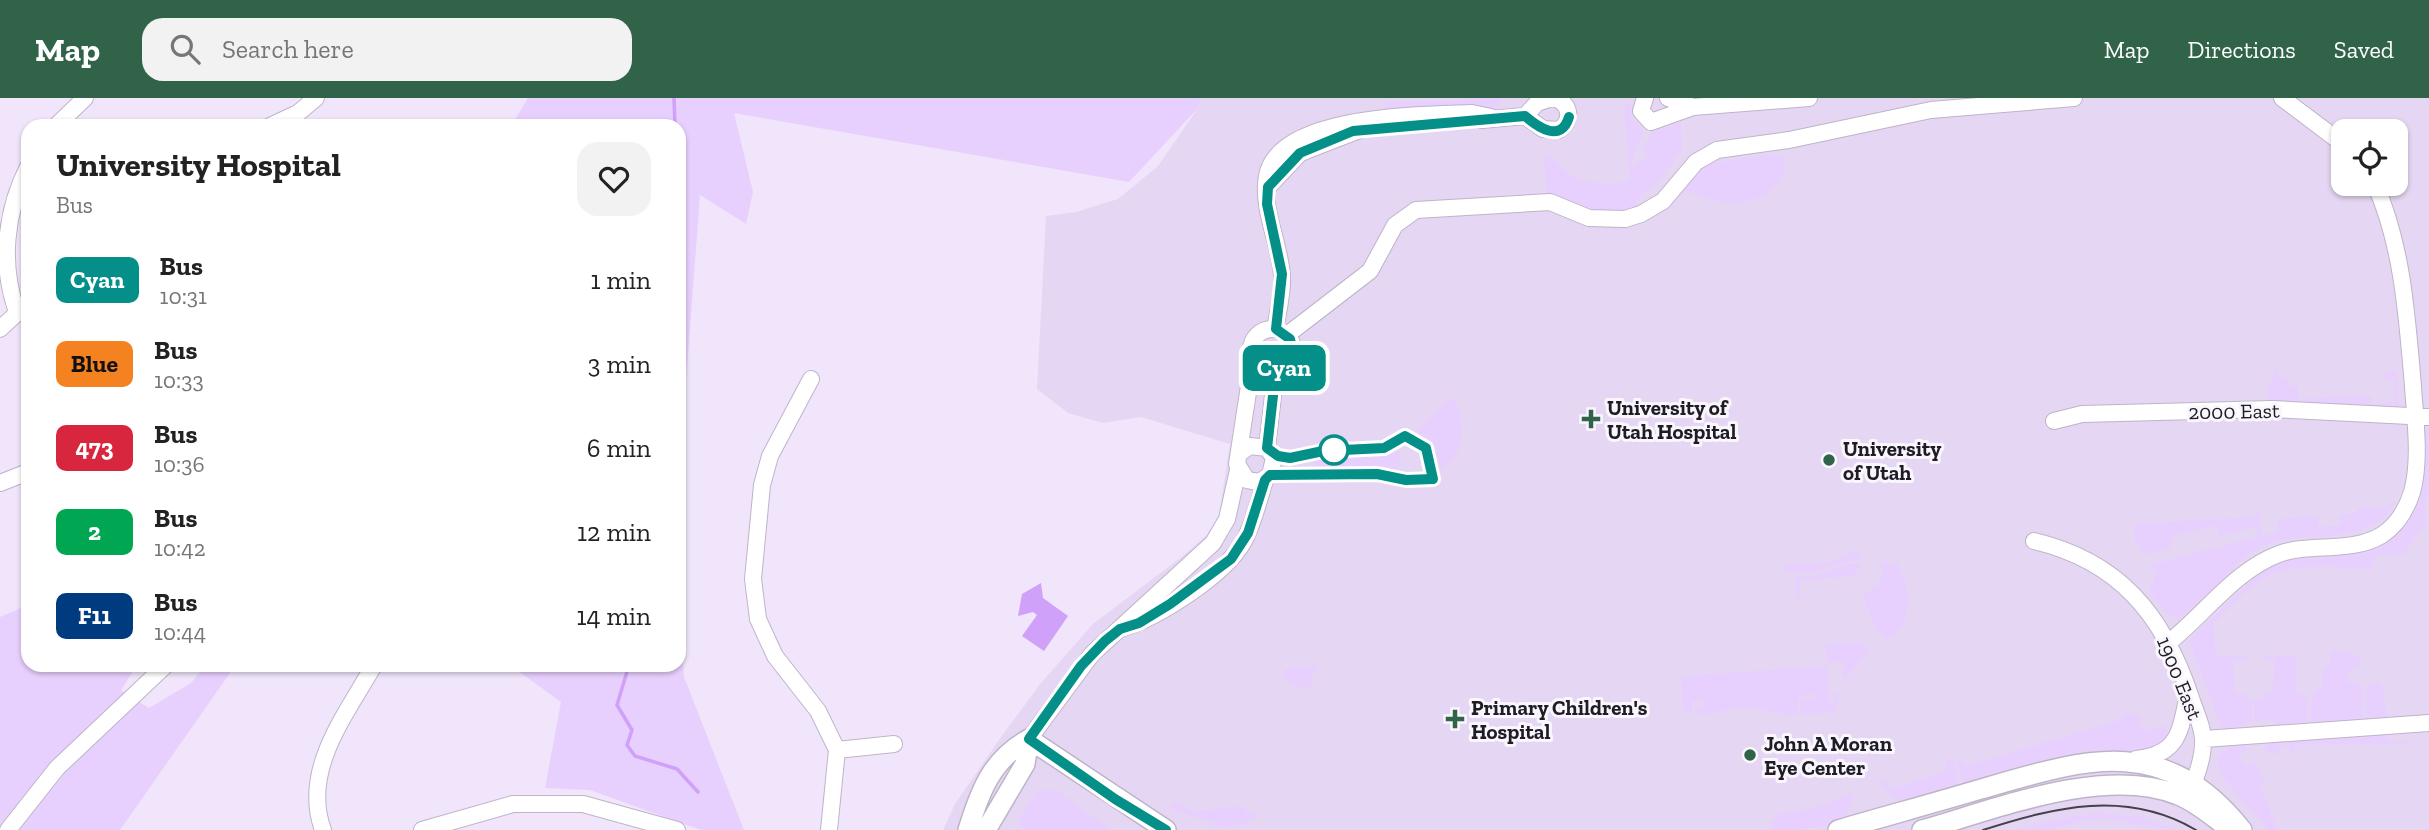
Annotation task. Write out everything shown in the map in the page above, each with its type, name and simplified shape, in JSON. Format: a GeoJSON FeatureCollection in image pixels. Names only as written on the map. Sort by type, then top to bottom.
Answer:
{"type":"FeatureCollection","features":[{"type":"Feature","properties":{"kind":"main road"},"geometry":{"type":"LineString","coordinates":[[968,830],[981,794],[997,765],[1007,751],[1029,739]]}},
{"type":"Feature","properties":{"kind":"main road"},"geometry":{"type":"LineString","coordinates":[[986,830],[1025,764],[1029,739]]}},
{"type":"Feature","properties":{"kind":"main road"},"geometry":{"type":"LineString","coordinates":[[1029,739],[1115,799],[1166,830]]}},
{"type":"Feature","properties":{"kind":"main road"},"geometry":{"type":"LineString","coordinates":[[1838,830],[2068,765],[2122,760],[2161,769],[2190,791],[2231,830]]}},
{"type":"Feature","properties":{"kind":"main road"},"geometry":{"type":"LineString","coordinates":[[1922,830],[2082,788],[2190,791],[2222,806],[2242,830]]}},
{"type":"Feature","properties":{"kind":"street"},"geometry":{"type":"LineString","coordinates":[[63,119],[85,98]]}},
{"type":"Feature","properties":{"kind":"street"},"geometry":{"type":"LineString","coordinates":[[285,119],[298,113],[316,98]]}},
{"type":"Feature","properties":{"kind":"street"},"geometry":{"type":"LineString","coordinates":[[1029,739],[1081,666],[1219,534],[1233,500],[1240,473],[1255,448],[1273,392],[1293,352],[1281,332],[1282,274],[1267,204],[1268,171],[1282,153],[1301,139],[1336,125],[1359,120],[1465,113],[1491,117],[1525,116],[1548,131],[1559,131],[1567,122],[1569,111],[1563,102],[1553,98],[1537,103],[1525,116]]}},
{"type":"Feature","properties":{"kind":"street"},"geometry":{"type":"LineString","coordinates":[[1645,98],[1641,111],[1651,122],[1693,107],[1809,98]]}},
{"type":"Feature","properties":{"kind":"street"},"geometry":{"type":"LineString","coordinates":[[1668,98],[1693,107]]}},
{"type":"Feature","properties":{"kind":"street"},"geometry":{"type":"LineString","coordinates":[[1120,629],[1156,613],[1231,559],[1248,533],[1262,481],[1275,464],[1255,448],[1253,340],[1261,332],[1281,332],[1370,271],[1395,225],[1416,210],[1550,202],[1589,218],[1625,219],[1641,214],[1663,201],[1696,162],[1717,150],[1789,140],[1931,110],[2074,98]]}},
{"type":"Feature","properties":{"kind":"street"},"geometry":{"type":"LineString","coordinates":[[2281,98],[2331,135]]}},
{"type":"Feature","properties":{"kind":"street"},"geometry":{"type":"LineString","coordinates":[[21,184],[6,238],[11,296],[21,306]]}},
{"type":"Feature","properties":{"kind":"street"},"geometry":{"type":"LineString","coordinates":[[2168,643],[2259,562],[2282,553],[2358,545],[2382,534],[2395,524],[2407,506],[2415,475],[2422,416],[2405,297],[2380,196]]}},
{"type":"Feature","properties":{"kind":"street"},"geometry":{"type":"LineString","coordinates":[[0,330],[21,308]]}},
{"type":"Feature","properties":{"kind":"street"},"geometry":{"type":"LineString","coordinates":[[1252,360],[1267,372],[1282,370]]}},
{"type":"Feature","properties":{"kind":"street"},"geometry":{"type":"LineString","coordinates":[[811,379],[770,456],[762,485],[753,579],[758,619],[775,656],[818,711],[837,750],[828,830]]}},
{"type":"Feature","properties":{"kind":"street","name":"2000 East"},"geometry":{"type":"LineString","coordinates":[[2054,421],[2082,414],[2272,409],[2422,416]]}},
{"type":"Feature","properties":{"kind":"street"},"geometry":{"type":"LineString","coordinates":[[1240,473],[1262,481]]}},
{"type":"Feature","properties":{"kind":"street"},"geometry":{"type":"LineString","coordinates":[[0,482],[21,474]]}},
{"type":"Feature","properties":{"kind":"street","name":"1900 East"},"geometry":{"type":"LineString","coordinates":[[2034,541],[2063,550],[2112,575],[2149,611],[2168,643],[2189,692],[2204,739],[2190,791]]}},
{"type":"Feature","properties":{"kind":"street"},"geometry":{"type":"LineString","coordinates":[[8,830],[64,760],[158,672]]}},
{"type":"Feature","properties":{"kind":"street"},"geometry":{"type":"LineString","coordinates":[[323,830],[317,806],[323,759],[370,672]]}},
{"type":"Feature","properties":{"kind":"street"},"geometry":{"type":"LineString","coordinates":[[2122,760],[2155,757],[2173,744],[2180,732],[2189,692]]}},
{"type":"Feature","properties":{"kind":"street"},"geometry":{"type":"LineString","coordinates":[[2204,739],[2429,723]]}},
{"type":"Feature","properties":{"kind":"street"},"geometry":{"type":"LineString","coordinates":[[837,750],[894,744]]}},
{"type":"Feature","properties":{"kind":"street"},"geometry":{"type":"LineString","coordinates":[[422,830],[513,804],[583,804],[677,830]]}},
{"type":"Feature","properties":{"kind":"shaded area"},"geometry":{"type":"Polygon","coordinates":[[[528,98],[1201,98],[1198,108],[1129,182],[734,113],[753,192],[746,224],[700,195],[686,382],[686,119],[515,119],[528,98]]]}},
{"type":"Feature","properties":{"kind":"shaded area","name":"University of Utah"},"geometry":{"type":"Polygon","coordinates":[[[1201,98],[2429,98],[2429,830],[943,830],[955,804],[1041,683],[1093,624],[1207,535],[1219,515],[1230,444],[1141,417],[1103,423],[1068,413],[1037,389],[1046,216],[1076,212],[1118,199],[1158,166],[1198,108],[1201,98]]]}},
{"type":"Feature","properties":{"kind":"shaded area"},"geometry":{"type":"Polygon","coordinates":[[[1471,98],[1502,98],[1498,107],[1392,113],[1383,109],[1387,102],[1459,101],[1471,98]]]}},
{"type":"Feature","properties":{"kind":"shaded area"},"geometry":{"type":"Polygon","coordinates":[[[1631,103],[1632,118],[1644,130],[1633,157],[1632,168],[1649,156],[1643,150],[1652,132],[1681,122],[1682,150],[1657,183],[1635,200],[1639,208],[1597,213],[1547,196],[1544,157],[1552,156],[1568,172],[1586,181],[1607,183],[1630,180],[1624,104],[1631,103]]]}},
{"type":"Feature","properties":{"kind":"shaded area"},"geometry":{"type":"Polygon","coordinates":[[[1772,154],[1784,157],[1782,176],[1771,190],[1755,199],[1735,203],[1723,202],[1687,192],[1684,188],[1701,165],[1772,154]]]}},
{"type":"Feature","properties":{"kind":"shaded area"},"geometry":{"type":"Polygon","coordinates":[[[2276,365],[2279,378],[2288,377],[2290,386],[2298,386],[2299,399],[2371,396],[2372,404],[2395,402],[2394,379],[2386,380],[2384,376],[2387,372],[2397,371],[2399,409],[2298,404],[2265,398],[2276,365]]]}},
{"type":"Feature","properties":{"kind":"shaded area"},"geometry":{"type":"Polygon","coordinates":[[[1452,397],[1456,401],[1460,416],[1461,440],[1455,456],[1441,470],[1433,445],[1418,434],[1418,429],[1452,397]]]}},
{"type":"Feature","properties":{"kind":"shaded area"},"geometry":{"type":"Polygon","coordinates":[[[2423,428],[2429,429],[2429,497],[2424,498],[2426,527],[2418,532],[2403,555],[2375,555],[2372,569],[2316,566],[2275,573],[2249,589],[2213,624],[2216,655],[2246,656],[2246,659],[2233,660],[2235,693],[2245,693],[2244,697],[2252,701],[2252,721],[2247,725],[2225,729],[2220,726],[2189,640],[2260,572],[2282,563],[2369,550],[2389,541],[2405,526],[2422,493],[2423,428]]]}},
{"type":"Feature","properties":{"kind":"shaded area"},"geometry":{"type":"Polygon","coordinates":[[[1398,450],[1401,452],[1398,472],[1378,468],[1314,468],[1313,458],[1398,450]]]}},
{"type":"Feature","properties":{"kind":"shaded area"},"geometry":{"type":"Polygon","coordinates":[[[2389,502],[2396,502],[2384,517],[2369,527],[2335,535],[2279,541],[2262,547],[2240,562],[2201,602],[2179,617],[2168,615],[2149,591],[2156,574],[2149,565],[2257,537],[2256,527],[2220,536],[2217,525],[2173,536],[2170,549],[2143,555],[2140,544],[2135,544],[2134,524],[2255,517],[2255,514],[2260,513],[2262,536],[2278,532],[2277,519],[2317,516],[2319,527],[2340,525],[2339,515],[2357,513],[2357,508],[2389,508],[2389,502]]]}},
{"type":"Feature","properties":{"kind":"shaded area"},"geometry":{"type":"Polygon","coordinates":[[[1854,551],[1863,558],[1812,572],[1786,573],[1785,565],[1827,563],[1854,551]]]}},
{"type":"Feature","properties":{"kind":"shaded area"},"geometry":{"type":"Polygon","coordinates":[[[1886,561],[1892,566],[1896,562],[1901,571],[1908,605],[1901,627],[1894,635],[1884,639],[1884,635],[1876,630],[1863,595],[1878,584],[1883,573],[1880,565],[1886,561]]]}},
{"type":"Feature","properties":{"kind":"shaded area"},"geometry":{"type":"Polygon","coordinates":[[[1851,564],[1862,564],[1853,576],[1800,580],[1800,598],[1796,599],[1795,577],[1812,576],[1851,564]]]}},
{"type":"Feature","properties":{"kind":"shaded area"},"geometry":{"type":"Polygon","coordinates":[[[1041,583],[1043,598],[1068,616],[1044,651],[1022,636],[1037,615],[1033,612],[1018,616],[1022,594],[1041,583]]]}},
{"type":"Feature","properties":{"kind":"shaded area"},"geometry":{"type":"Polygon","coordinates":[[[21,608],[21,672],[133,672],[121,690],[149,708],[191,683],[200,672],[230,673],[120,830],[0,830],[0,617],[21,608]]]}},
{"type":"Feature","properties":{"kind":"shaded area"},"geometry":{"type":"Polygon","coordinates":[[[1824,643],[1861,643],[1869,651],[1846,678],[1842,677],[1844,662],[1828,663],[1824,643]]]}},
{"type":"Feature","properties":{"kind":"shaded area"},"geometry":{"type":"Polygon","coordinates":[[[2332,651],[2351,652],[2351,655],[2361,656],[2360,666],[2354,666],[2353,671],[2348,672],[2347,681],[2361,685],[2364,718],[2310,722],[2312,695],[2315,690],[2322,689],[2323,669],[2329,663],[2332,651]]]}},
{"type":"Feature","properties":{"kind":"shaded area"},"geometry":{"type":"Polygon","coordinates":[[[2296,655],[2295,693],[2308,697],[2307,722],[2277,725],[2272,720],[2254,721],[2254,701],[2262,697],[2262,693],[2272,693],[2275,660],[2262,659],[2262,656],[2296,655]]]}},
{"type":"Feature","properties":{"kind":"shaded area"},"geometry":{"type":"Polygon","coordinates":[[[1316,666],[1316,674],[1311,674],[1311,687],[1302,688],[1283,679],[1284,669],[1316,666]]]}},
{"type":"Feature","properties":{"kind":"shaded area"},"geometry":{"type":"Polygon","coordinates":[[[1827,666],[1829,702],[1835,702],[1835,693],[1839,692],[1835,713],[1799,714],[1801,701],[1814,700],[1814,693],[1799,697],[1796,715],[1745,707],[1695,713],[1695,707],[1703,707],[1703,701],[1692,701],[1692,712],[1683,711],[1681,676],[1827,666]]]}},
{"type":"Feature","properties":{"kind":"shaded area"},"geometry":{"type":"Polygon","coordinates":[[[520,672],[684,672],[744,830],[701,830],[590,790],[545,788],[561,702],[520,672]]]}},
{"type":"Feature","properties":{"kind":"shaded area"},"geometry":{"type":"Polygon","coordinates":[[[2375,682],[2382,683],[2387,717],[2367,718],[2365,687],[2375,682]]]}},
{"type":"Feature","properties":{"kind":"shaded area"},"geometry":{"type":"Polygon","coordinates":[[[2126,713],[2140,715],[2140,724],[2147,731],[2166,725],[2167,738],[2136,750],[2096,750],[2068,754],[1962,784],[1957,757],[1962,758],[1966,766],[2117,721],[2126,713]]]}},
{"type":"Feature","properties":{"kind":"shaded area"},"geometry":{"type":"Polygon","coordinates":[[[2386,732],[2390,741],[2412,742],[2413,753],[2411,744],[2296,745],[2294,754],[2290,753],[2290,745],[2282,745],[2279,754],[2268,752],[2263,744],[2386,732]]]}},
{"type":"Feature","properties":{"kind":"shaded area"},"geometry":{"type":"Polygon","coordinates":[[[2243,744],[2247,749],[2239,755],[2246,766],[2255,762],[2265,779],[2260,786],[2278,830],[2269,830],[2229,785],[2218,765],[2217,756],[2228,748],[2228,745],[2243,744]]]}},
{"type":"Feature","properties":{"kind":"shaded area"},"geometry":{"type":"Polygon","coordinates":[[[1953,758],[1958,785],[1899,800],[1881,786],[1881,782],[1887,781],[1890,789],[1947,771],[1946,760],[1953,758]]]}},
{"type":"Feature","properties":{"kind":"shaded area"},"geometry":{"type":"Polygon","coordinates":[[[1037,791],[1059,792],[1111,830],[1026,830],[1017,823],[1037,791]]]}},
{"type":"Feature","properties":{"kind":"shaded area"},"geometry":{"type":"Polygon","coordinates":[[[1853,793],[1851,805],[1835,821],[1810,828],[1772,830],[1771,821],[1775,821],[1776,815],[1816,807],[1853,793]]]}},
{"type":"Feature","properties":{"kind":"shaded area"},"geometry":{"type":"Polygon","coordinates":[[[1174,801],[1193,811],[1244,806],[1246,812],[1259,815],[1246,823],[1221,828],[1205,818],[1204,821],[1169,808],[1174,801]]]}},
{"type":"Feature","properties":{"kind":"shaded area"},"geometry":{"type":"Polygon","coordinates":[[[2097,813],[2142,817],[2178,830],[2106,819],[2082,821],[2049,830],[2016,830],[2056,819],[2097,813]]]}},
{"type":"Feature","properties":{"kind":"waterway"},"geometry":{"type":"LineString","coordinates":[[674,98],[675,119]]}},
{"type":"Feature","properties":{"kind":"waterway"},"geometry":{"type":"LineString","coordinates":[[627,672],[617,705],[632,730],[627,745],[635,756],[677,769],[698,792]]}},
{"type":"Feature","properties":{"kind":"tram line"},"geometry":{"type":"LineString","coordinates":[[1983,830],[2037,815],[2090,806],[2143,809],[2170,817],[2196,830]]}},
{"type":"Feature","properties":{"kind":"bus line","name":"Cyan"},"geometry":{"type":"LineString","coordinates":[[1166,830],[1115,799],[1029,739],[1081,666],[1120,629],[1139,623],[1156,613],[1231,559],[1244,542],[1265,480],[1270,475],[1377,474],[1406,480],[1433,479],[1432,462],[1426,448],[1405,436],[1399,442],[1384,448],[1323,451],[1290,458],[1271,453],[1267,448],[1274,387],[1293,352],[1290,339],[1276,329],[1282,274],[1267,204],[1268,187],[1300,153],[1344,133],[1379,126],[1525,116],[1543,129],[1553,132],[1564,127],[1569,117]]}},
{"type":"Feature","properties":{"kind":"place","name":"University of Utah Hospital"},"geometry":{"type":"Point","coordinates":[1591,419]}},
{"type":"Feature","properties":{"kind":"place","name":"University of Utah"},"geometry":{"type":"Point","coordinates":[1829,460]}},
{"type":"Feature","properties":{"kind":"place","name":"Primary Children's Hospital"},"geometry":{"type":"Point","coordinates":[1455,719]}},
{"type":"Feature","properties":{"kind":"place","name":"John A Moran Eye Center"},"geometry":{"type":"Point","coordinates":[1750,755]}}]}
